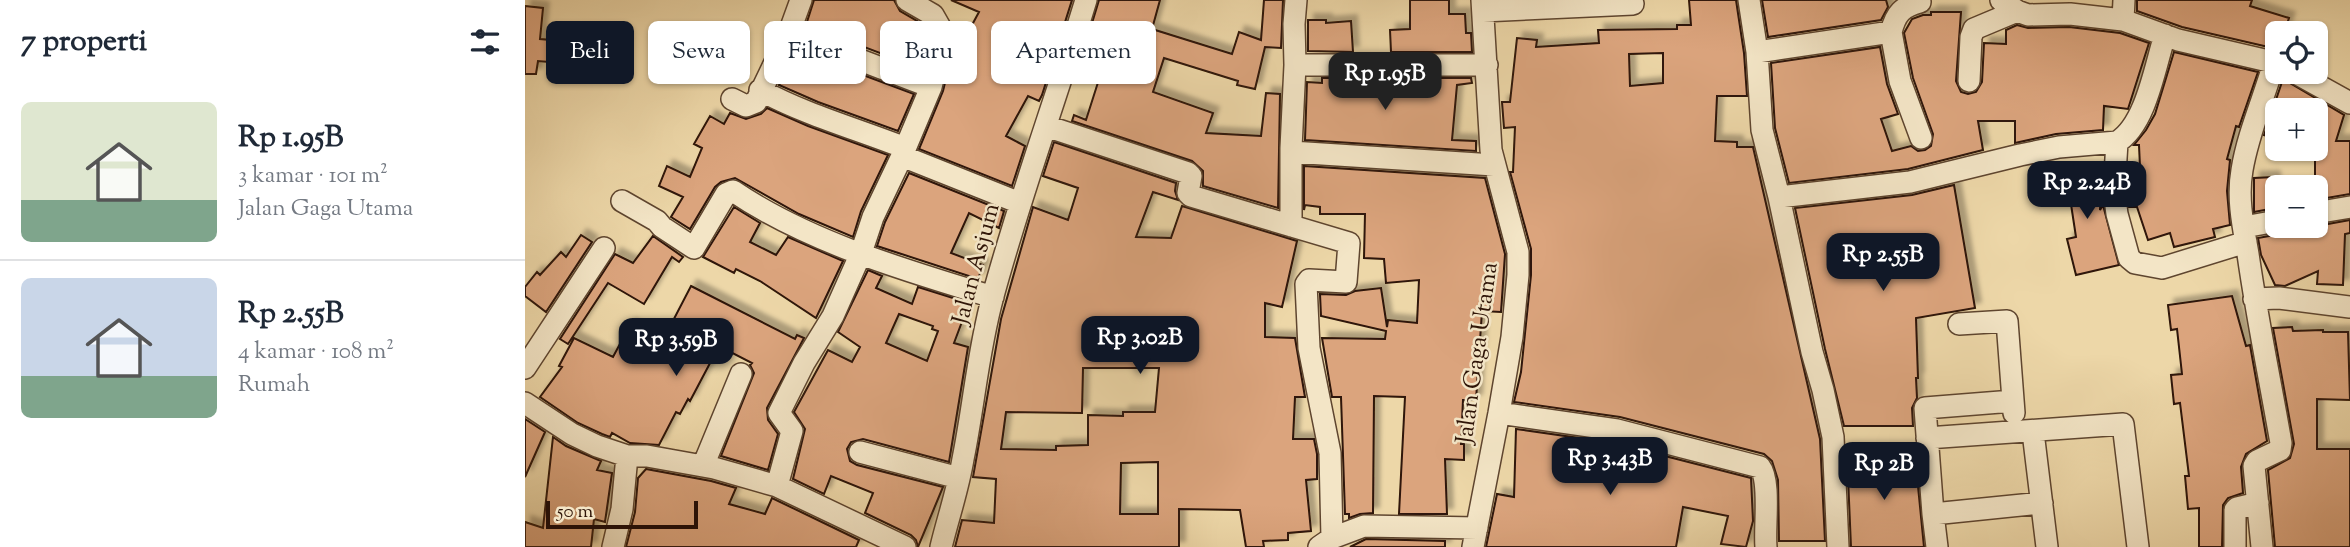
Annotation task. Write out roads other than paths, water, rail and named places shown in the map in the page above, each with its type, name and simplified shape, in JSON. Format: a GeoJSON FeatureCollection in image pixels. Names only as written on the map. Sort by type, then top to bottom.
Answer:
{"type":"FeatureCollection","features":[{"type":"Feature","properties":{"kind":"street"},"geometry":{"type":"LineString","coordinates":[[793,21],[801,0]]}},
{"type":"Feature","properties":{"kind":"street"},"geometry":{"type":"LineString","coordinates":[[777,486],[792,431],[779,414],[804,363],[833,316],[861,253],[873,217],[931,87],[941,47],[941,29],[933,15],[907,0]]}},
{"type":"Feature","properties":{"kind":"street","name":"Jalan Asjum"},"geometry":{"type":"LineString","coordinates":[[941,547],[959,478],[979,355],[993,297],[1020,203],[1086,0]]}},
{"type":"Feature","properties":{"kind":"street"},"geometry":{"type":"LineString","coordinates":[[1290,226],[1296,0]]}},
{"type":"Feature","properties":{"kind":"street"},"geometry":{"type":"LineString","coordinates":[[1749,0],[1757,52],[1762,130],[1833,437],[1838,547]]}},
{"type":"Feature","properties":{"kind":"street"},"geometry":{"type":"LineString","coordinates":[[1920,2],[1899,11],[1891,32],[1900,81],[1921,138]]}},
{"type":"Feature","properties":{"kind":"street"},"geometry":{"type":"LineString","coordinates":[[1482,6],[1633,4]]}},
{"type":"Feature","properties":{"kind":"street","name":"Jalan Gaga Utama"},"geometry":{"type":"LineString","coordinates":[[1475,537],[1512,337],[1518,252],[1494,165],[1482,6]]}},
{"type":"Feature","properties":{"kind":"street"},"geometry":{"type":"LineString","coordinates":[[1969,81],[1971,37],[1974,29],[2009,6],[2028,15],[2124,10],[2165,35],[2265,60]]}},
{"type":"Feature","properties":{"kind":"street"},"geometry":{"type":"LineString","coordinates":[[1757,52],[1891,32]]}},
{"type":"Feature","properties":{"kind":"street"},"geometry":{"type":"LineString","coordinates":[[1779,197],[1910,182],[2059,147],[2117,142],[2125,137],[2140,114],[2165,35]]}},
{"type":"Feature","properties":{"kind":"street"},"geometry":{"type":"LineString","coordinates":[[866,62],[931,87]]}},
{"type":"Feature","properties":{"kind":"street"},"geometry":{"type":"LineString","coordinates":[[1294,65],[1487,65]]}},
{"type":"Feature","properties":{"kind":"street"},"geometry":{"type":"LineString","coordinates":[[732,99],[746,106],[752,105],[756,102],[764,82]]}},
{"type":"Feature","properties":{"kind":"street"},"geometry":{"type":"LineString","coordinates":[[2262,547],[2255,464],[2280,450],[2281,443],[2254,299],[2239,199],[2248,143],[2269,84]]}},
{"type":"Feature","properties":{"kind":"street"},"geometry":{"type":"LineString","coordinates":[[2316,84],[2350,103]]}},
{"type":"Feature","properties":{"kind":"street"},"geometry":{"type":"LineString","coordinates":[[760,90],[805,112],[850,126],[1020,203]]}},
{"type":"Feature","properties":{"kind":"street"},"geometry":{"type":"LineString","coordinates":[[1046,126],[1188,173],[1191,176],[1188,193],[1191,196],[1350,244],[1346,282],[1309,280],[1306,284],[1309,348],[1330,453],[1326,542],[1364,526],[1475,537]]}},
{"type":"Feature","properties":{"kind":"street"},"geometry":{"type":"LineString","coordinates":[[2117,142],[2114,191],[2117,214],[2129,258],[2135,263],[2162,268],[2265,226]]}},
{"type":"Feature","properties":{"kind":"street"},"geometry":{"type":"LineString","coordinates":[[1291,152],[1494,165]]}},
{"type":"Feature","properties":{"kind":"street"},"geometry":{"type":"LineString","coordinates":[[622,201],[657,221],[662,228],[694,248],[726,194],[733,191],[762,211],[883,262],[993,297]]}},
{"type":"Feature","properties":{"kind":"street"},"geometry":{"type":"LineString","coordinates":[[2328,210],[2350,206]]}},
{"type":"Feature","properties":{"kind":"street"},"geometry":{"type":"LineString","coordinates":[[525,368],[604,248]]}},
{"type":"Feature","properties":{"kind":"street"},"geometry":{"type":"LineString","coordinates":[[2254,299],[2279,298],[2350,307]]}},
{"type":"Feature","properties":{"kind":"street"},"geometry":{"type":"LineString","coordinates":[[1959,324],[2007,321],[2013,401],[2025,432],[2042,503],[2047,547]]}},
{"type":"Feature","properties":{"kind":"street"},"geometry":{"type":"LineString","coordinates":[[703,466],[741,374]]}},
{"type":"Feature","properties":{"kind":"street"},"geometry":{"type":"LineString","coordinates":[[1937,547],[1925,408],[2013,401]]}},
{"type":"Feature","properties":{"kind":"street"},"geometry":{"type":"LineString","coordinates":[[525,403],[572,434],[627,456],[647,456],[703,466],[777,486],[868,539],[905,547]]}},
{"type":"Feature","properties":{"kind":"street"},"geometry":{"type":"LineString","coordinates":[[1499,414],[1617,430],[1760,467],[1764,472],[1766,547]]}},
{"type":"Feature","properties":{"kind":"street"},"geometry":{"type":"LineString","coordinates":[[1927,438],[2123,424],[2137,547]]}},
{"type":"Feature","properties":{"kind":"street"},"geometry":{"type":"LineString","coordinates":[[860,452],[959,478]]}},
{"type":"Feature","properties":{"kind":"street"},"geometry":{"type":"LineString","coordinates":[[613,547],[622,509],[627,456]]}},
{"type":"Feature","properties":{"kind":"street"},"geometry":{"type":"LineString","coordinates":[[1933,514],[2042,503]]}},
{"type":"Feature","properties":{"kind":"street"},"geometry":{"type":"LineString","coordinates":[[2235,547],[2235,510],[2259,503]]}}]}
